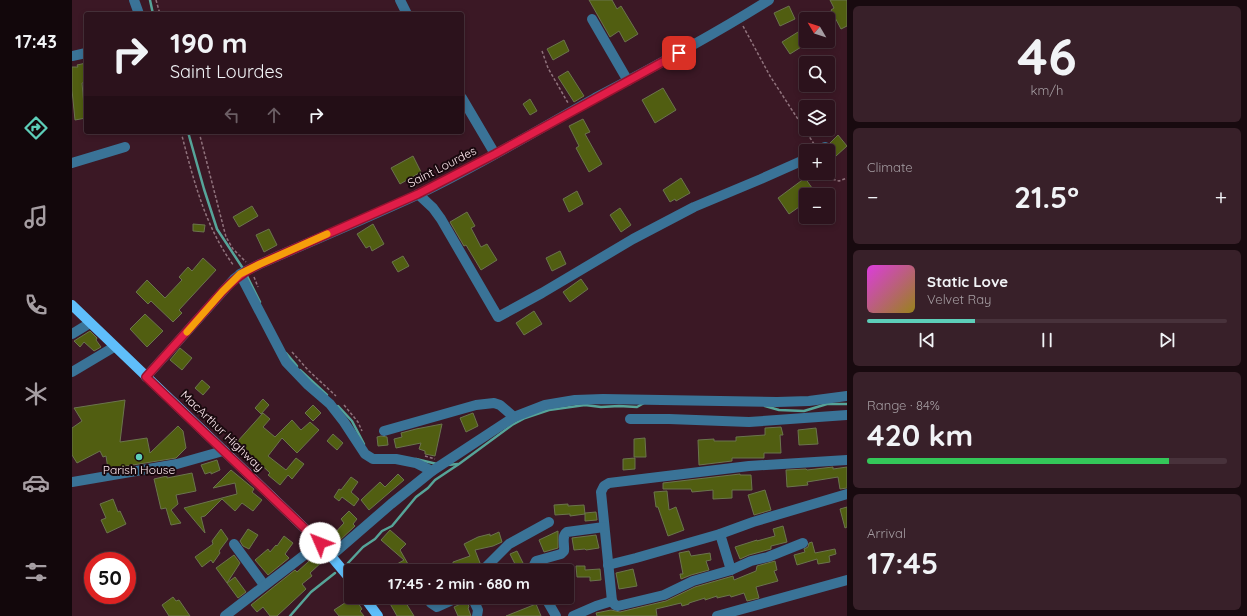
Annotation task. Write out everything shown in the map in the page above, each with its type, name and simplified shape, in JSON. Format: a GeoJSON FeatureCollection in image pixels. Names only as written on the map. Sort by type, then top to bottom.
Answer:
{"type":"FeatureCollection","features":[{"type":"Feature","properties":{"kind":"main road","name":"MacArthur Highway"},"geometry":{"type":"LineString","coordinates":[[72,305],[114,347],[320,543],[344,572]]}},
{"type":"Feature","properties":{"kind":"main road"},"geometry":{"type":"LineString","coordinates":[[369,604],[378,616]]}},
{"type":"Feature","properties":{"kind":"street"},"geometry":{"type":"LineString","coordinates":[[134,0],[139,12]]}},
{"type":"Feature","properties":{"kind":"street"},"geometry":{"type":"LineString","coordinates":[[400,0],[406,12]]}},
{"type":"Feature","properties":{"kind":"street","name":"Saint Lourdes"},"geometry":{"type":"LineString","coordinates":[[146,377],[222,292],[245,271],[418,194],[666,61],[769,0]]}},
{"type":"Feature","properties":{"kind":"street"},"geometry":{"type":"LineString","coordinates":[[592,18],[628,81]]}},
{"type":"Feature","properties":{"kind":"street"},"geometry":{"type":"LineString","coordinates":[[72,56],[84,53]]}},
{"type":"Feature","properties":{"kind":"street"},"geometry":{"type":"LineString","coordinates":[[464,101],[495,154]]}},
{"type":"Feature","properties":{"kind":"street"},"geometry":{"type":"LineString","coordinates":[[72,163],[125,147]]}},
{"type":"Feature","properties":{"kind":"street"},"geometry":{"type":"LineString","coordinates":[[418,194],[433,208],[441,219],[498,317],[542,293],[633,239],[687,210],[799,162]]}},
{"type":"Feature","properties":{"kind":"street"},"geometry":{"type":"LineString","coordinates":[[245,271],[286,362],[308,385],[330,404],[344,422],[364,454],[373,459],[416,463],[434,470]]}},
{"type":"Feature","properties":{"kind":"street"},"geometry":{"type":"LineString","coordinates":[[72,334],[90,322]]}},
{"type":"Feature","properties":{"kind":"street"},"geometry":{"type":"LineString","coordinates":[[72,372],[114,347]]}},
{"type":"Feature","properties":{"kind":"street"},"geometry":{"type":"LineString","coordinates":[[331,556],[379,513],[447,460],[514,417],[545,405],[575,400],[602,399],[777,402],[809,401],[847,396]]}},
{"type":"Feature","properties":{"kind":"street"},"geometry":{"type":"LineString","coordinates":[[384,432],[476,405],[494,403],[500,405],[514,417]]}},
{"type":"Feature","properties":{"kind":"street"},"geometry":{"type":"LineString","coordinates":[[630,419],[749,422],[847,415]]}},
{"type":"Feature","properties":{"kind":"street"},"geometry":{"type":"LineString","coordinates":[[72,482],[177,464],[223,451]]}},
{"type":"Feature","properties":{"kind":"street"},"geometry":{"type":"LineString","coordinates":[[803,543],[751,561],[731,570],[693,581],[664,594],[624,606],[618,606],[612,601],[601,492],[604,486],[609,483],[749,466],[847,460]]}},
{"type":"Feature","properties":{"kind":"street"},"geometry":{"type":"LineString","coordinates":[[608,565],[720,534],[754,522],[847,494]]}},
{"type":"Feature","properties":{"kind":"street"},"geometry":{"type":"LineString","coordinates":[[489,564],[509,544],[549,522]]}},
{"type":"Feature","properties":{"kind":"street"},"geometry":{"type":"LineString","coordinates":[[534,564],[536,561],[561,554],[564,551],[564,534],[567,532],[604,527]]}},
{"type":"Feature","properties":{"kind":"street"},"geometry":{"type":"LineString","coordinates":[[720,534],[731,570]]}},
{"type":"Feature","properties":{"kind":"street"},"geometry":{"type":"LineString","coordinates":[[225,616],[320,543]]}},
{"type":"Feature","properties":{"kind":"street"},"geometry":{"type":"LineString","coordinates":[[234,544],[264,585]]}},
{"type":"Feature","properties":{"kind":"street"},"geometry":{"type":"LineString","coordinates":[[717,616],[847,580]]}},
{"type":"Feature","properties":{"kind":"street"},"geometry":{"type":"LineString","coordinates":[[573,616],[612,601]]}},
{"type":"Feature","properties":{"kind":"street"},"geometry":{"type":"LineString","coordinates":[[432,604],[437,607],[444,604]]}},
{"type":"Feature","properties":{"kind":"street"},"geometry":{"type":"LineString","coordinates":[[475,604],[478,610],[476,616]]}},
{"type":"Feature","properties":{"kind":"street"},"geometry":{"type":"LineString","coordinates":[[550,604],[556,616]]}},
{"type":"Feature","properties":{"kind":"path"},"geometry":{"type":"LineString","coordinates":[[156,0],[159,12]]}},
{"type":"Feature","properties":{"kind":"path"},"geometry":{"type":"LineString","coordinates":[[738,19],[770,76],[816,144]]}},
{"type":"Feature","properties":{"kind":"path"},"geometry":{"type":"LineString","coordinates":[[542,51],[548,68],[572,111]]}},
{"type":"Feature","properties":{"kind":"path"},"geometry":{"type":"LineString","coordinates":[[182,134],[200,199],[213,231],[226,255],[245,271]]}},
{"type":"Feature","properties":{"kind":"path"},"geometry":{"type":"LineString","coordinates":[[200,134],[226,237],[245,271],[260,293]]}},
{"type":"Feature","properties":{"kind":"path"},"geometry":{"type":"LineString","coordinates":[[835,180],[839,181],[847,178]]}},
{"type":"Feature","properties":{"kind":"path"},"geometry":{"type":"LineString","coordinates":[[291,350],[294,356],[334,393],[338,399]]}},
{"type":"Feature","properties":{"kind":"path"},"geometry":{"type":"LineString","coordinates":[[343,404],[358,422],[364,435]]}},
{"type":"Feature","properties":{"kind":"path"},"geometry":{"type":"LineString","coordinates":[[424,456],[447,460]]}},
{"type":"Feature","properties":{"kind":"building"},"geometry":{"type":"Polygon","coordinates":[[[589,0],[612,0],[617,9],[621,6],[638,34],[625,42],[619,31],[610,37],[589,0]]]}},
{"type":"Feature","properties":{"kind":"building"},"geometry":{"type":"Polygon","coordinates":[[[830,0],[847,0],[847,26],[841,29],[835,18],[835,12],[832,12],[831,10],[834,8],[830,0]]]}},
{"type":"Feature","properties":{"kind":"building"},"geometry":{"type":"Polygon","coordinates":[[[789,6],[795,19],[780,26],[774,13],[789,6]]]}},
{"type":"Feature","properties":{"kind":"building"},"geometry":{"type":"Polygon","coordinates":[[[799,31],[800,48],[790,54],[782,42],[799,31]]]}},
{"type":"Feature","properties":{"kind":"building"},"geometry":{"type":"Polygon","coordinates":[[[564,40],[569,51],[553,60],[547,49],[564,40]]]}},
{"type":"Feature","properties":{"kind":"building"},"geometry":{"type":"Polygon","coordinates":[[[84,63],[84,82],[82,83],[84,118],[75,120],[72,90],[72,67],[78,67],[77,65],[84,63]]]}},
{"type":"Feature","properties":{"kind":"building"},"geometry":{"type":"Polygon","coordinates":[[[568,71],[584,96],[574,102],[558,77],[568,71]]]}},
{"type":"Feature","properties":{"kind":"building"},"geometry":{"type":"Polygon","coordinates":[[[663,88],[676,110],[655,123],[642,100],[663,88]]]}},
{"type":"Feature","properties":{"kind":"building"},"geometry":{"type":"Polygon","coordinates":[[[530,99],[537,111],[530,115],[523,104],[530,99]]]}},
{"type":"Feature","properties":{"kind":"building"},"geometry":{"type":"Polygon","coordinates":[[[583,119],[590,132],[585,134],[602,164],[589,172],[576,148],[579,146],[569,126],[583,119]]]}},
{"type":"Feature","properties":{"kind":"building"},"geometry":{"type":"Polygon","coordinates":[[[838,135],[847,146],[836,156],[835,144],[830,143],[838,135]]]}},
{"type":"Feature","properties":{"kind":"building"},"geometry":{"type":"Polygon","coordinates":[[[413,156],[421,172],[400,184],[391,168],[413,156]]]}},
{"type":"Feature","properties":{"kind":"building"},"geometry":{"type":"Polygon","coordinates":[[[681,178],[690,193],[676,201],[675,199],[670,202],[663,190],[681,178]]]}},
{"type":"Feature","properties":{"kind":"building"},"geometry":{"type":"Polygon","coordinates":[[[802,180],[806,180],[812,188],[799,188],[799,207],[789,214],[778,198],[802,180]]]}},
{"type":"Feature","properties":{"kind":"building"},"geometry":{"type":"Polygon","coordinates":[[[577,191],[583,204],[569,212],[563,199],[577,191]]]}},
{"type":"Feature","properties":{"kind":"building"},"geometry":{"type":"Polygon","coordinates":[[[252,206],[258,216],[239,227],[233,217],[252,206]]]}},
{"type":"Feature","properties":{"kind":"building"},"geometry":{"type":"Polygon","coordinates":[[[620,208],[631,225],[621,232],[610,215],[620,208]]]}},
{"type":"Feature","properties":{"kind":"building"},"geometry":{"type":"Polygon","coordinates":[[[467,212],[475,226],[471,228],[481,247],[487,244],[497,260],[481,270],[466,245],[464,246],[450,222],[467,212]]]}},
{"type":"Feature","properties":{"kind":"building"},"geometry":{"type":"Polygon","coordinates":[[[193,224],[205,225],[204,232],[193,231],[193,224]]]}},
{"type":"Feature","properties":{"kind":"building"},"geometry":{"type":"Polygon","coordinates":[[[373,224],[384,244],[372,251],[370,246],[366,248],[357,234],[373,224]]]}},
{"type":"Feature","properties":{"kind":"building"},"geometry":{"type":"Polygon","coordinates":[[[269,229],[277,245],[264,252],[256,235],[269,229]]]}},
{"type":"Feature","properties":{"kind":"building"},"geometry":{"type":"Polygon","coordinates":[[[560,251],[566,264],[552,271],[546,258],[560,251]]]}},
{"type":"Feature","properties":{"kind":"building"},"geometry":{"type":"Polygon","coordinates":[[[403,256],[409,266],[398,272],[392,262],[403,256]]]}},
{"type":"Feature","properties":{"kind":"building"},"geometry":{"type":"Polygon","coordinates":[[[203,258],[216,270],[179,310],[182,313],[173,322],[151,301],[148,304],[136,292],[147,280],[165,298],[182,280],[179,277],[188,267],[192,271],[203,258]]]}},
{"type":"Feature","properties":{"kind":"building"},"geometry":{"type":"Polygon","coordinates":[[[581,279],[588,289],[570,302],[563,292],[581,279]]]}},
{"type":"Feature","properties":{"kind":"building"},"geometry":{"type":"Polygon","coordinates":[[[534,311],[542,324],[524,335],[516,323],[534,311]]]}},
{"type":"Feature","properties":{"kind":"building"},"geometry":{"type":"Polygon","coordinates":[[[145,314],[163,331],[147,347],[130,329],[145,314]]]}},
{"type":"Feature","properties":{"kind":"building"},"geometry":{"type":"Polygon","coordinates":[[[90,331],[97,338],[96,340],[101,347],[94,351],[84,342],[80,347],[74,341],[90,331]]]}},
{"type":"Feature","properties":{"kind":"building"},"geometry":{"type":"Polygon","coordinates":[[[180,348],[192,358],[182,370],[170,360],[180,348]]]}},
{"type":"Feature","properties":{"kind":"building"},"geometry":{"type":"Polygon","coordinates":[[[202,380],[210,387],[203,395],[195,388],[202,380]]]}},
{"type":"Feature","properties":{"kind":"building"},"geometry":{"type":"Polygon","coordinates":[[[263,399],[269,405],[261,414],[255,408],[263,399]]]}},
{"type":"Feature","properties":{"kind":"building"},"geometry":{"type":"Polygon","coordinates":[[[125,400],[120,442],[147,438],[150,453],[178,426],[183,431],[186,448],[176,458],[108,469],[106,456],[103,457],[100,451],[77,463],[72,455],[72,428],[82,421],[74,408],[125,400]]]}},
{"type":"Feature","properties":{"kind":"building"},"geometry":{"type":"Polygon","coordinates":[[[313,405],[321,413],[313,421],[305,413],[313,405]]]}},
{"type":"Feature","properties":{"kind":"building"},"geometry":{"type":"Polygon","coordinates":[[[263,413],[270,419],[263,427],[275,437],[292,420],[301,430],[310,422],[319,430],[297,453],[282,438],[268,456],[286,470],[296,458],[304,464],[292,479],[288,475],[280,485],[268,475],[270,473],[237,442],[263,413]]]}},
{"type":"Feature","properties":{"kind":"building"},"geometry":{"type":"Polygon","coordinates":[[[473,413],[478,426],[466,432],[460,418],[473,413]]]}},
{"type":"Feature","properties":{"kind":"building"},"geometry":{"type":"Polygon","coordinates":[[[442,424],[435,456],[425,454],[425,451],[419,449],[421,443],[396,448],[394,439],[402,437],[401,433],[442,424]]]}},
{"type":"Feature","properties":{"kind":"building"},"geometry":{"type":"Polygon","coordinates":[[[781,427],[783,435],[780,435],[781,453],[764,453],[764,458],[732,458],[732,461],[699,465],[698,440],[714,439],[714,441],[736,441],[736,437],[765,435],[765,428],[781,427]]]}},
{"type":"Feature","properties":{"kind":"building"},"geometry":{"type":"Polygon","coordinates":[[[816,428],[818,444],[799,445],[798,430],[816,428]]]}},
{"type":"Feature","properties":{"kind":"building"},"geometry":{"type":"Polygon","coordinates":[[[333,434],[343,443],[337,450],[327,441],[333,434]]]}},
{"type":"Feature","properties":{"kind":"building"},"geometry":{"type":"Polygon","coordinates":[[[377,437],[387,437],[388,445],[378,446],[377,437]]]}},
{"type":"Feature","properties":{"kind":"building"},"geometry":{"type":"Polygon","coordinates":[[[645,438],[646,457],[634,457],[634,439],[645,438]]]}},
{"type":"Feature","properties":{"kind":"building"},"geometry":{"type":"Polygon","coordinates":[[[635,458],[635,469],[623,470],[623,459],[635,458]]]}},
{"type":"Feature","properties":{"kind":"building"},"geometry":{"type":"Polygon","coordinates":[[[217,460],[220,470],[211,474],[211,472],[205,474],[201,465],[217,460]]]}},
{"type":"Feature","properties":{"kind":"building"},"geometry":{"type":"Polygon","coordinates":[[[833,467],[833,469],[847,467],[847,488],[840,489],[838,477],[807,482],[808,485],[787,487],[786,470],[807,470],[833,467]]]}},
{"type":"Feature","properties":{"kind":"building"},"geometry":{"type":"Polygon","coordinates":[[[231,470],[254,489],[252,492],[262,500],[253,511],[242,503],[235,511],[222,499],[205,516],[201,517],[205,533],[184,508],[237,494],[235,483],[213,488],[231,470]]]}},
{"type":"Feature","properties":{"kind":"building"},"geometry":{"type":"Polygon","coordinates":[[[192,473],[196,491],[176,495],[178,504],[171,510],[181,523],[171,525],[166,508],[161,509],[154,479],[192,473]]]}},
{"type":"Feature","properties":{"kind":"building"},"geometry":{"type":"Polygon","coordinates":[[[398,474],[404,480],[369,510],[361,500],[380,482],[385,487],[398,474]]]}},
{"type":"Feature","properties":{"kind":"building"},"geometry":{"type":"Polygon","coordinates":[[[740,474],[751,475],[752,490],[732,490],[732,498],[713,499],[713,490],[692,492],[691,489],[663,489],[663,483],[740,474]]]}},
{"type":"Feature","properties":{"kind":"building"},"geometry":{"type":"Polygon","coordinates":[[[351,477],[358,482],[351,492],[359,499],[354,506],[342,497],[339,501],[334,497],[339,489],[341,490],[351,477]]]}},
{"type":"Feature","properties":{"kind":"building"},"geometry":{"type":"Polygon","coordinates":[[[765,490],[771,510],[754,515],[748,495],[765,490]]]}},
{"type":"Feature","properties":{"kind":"building"},"geometry":{"type":"Polygon","coordinates":[[[667,491],[669,510],[676,507],[684,530],[668,536],[658,507],[656,507],[654,492],[667,491]]]}},
{"type":"Feature","properties":{"kind":"building"},"geometry":{"type":"Polygon","coordinates":[[[113,499],[118,512],[120,511],[126,524],[107,533],[101,520],[106,518],[100,504],[113,499]]]}},
{"type":"Feature","properties":{"kind":"building"},"geometry":{"type":"Polygon","coordinates":[[[568,504],[568,506],[584,505],[585,514],[570,516],[570,514],[555,515],[554,505],[568,504]]]}},
{"type":"Feature","properties":{"kind":"building"},"geometry":{"type":"Polygon","coordinates":[[[847,507],[847,527],[845,528],[840,509],[847,507]]]}},
{"type":"Feature","properties":{"kind":"building"},"geometry":{"type":"Polygon","coordinates":[[[349,511],[357,519],[353,524],[355,526],[338,542],[332,536],[344,523],[341,519],[349,511]]]}},
{"type":"Feature","properties":{"kind":"building"},"geometry":{"type":"Polygon","coordinates":[[[596,512],[597,520],[585,521],[585,513],[596,512]]]}},
{"type":"Feature","properties":{"kind":"building"},"geometry":{"type":"Polygon","coordinates":[[[783,526],[787,542],[771,546],[771,549],[740,559],[735,547],[775,536],[773,529],[783,526]]]}},
{"type":"Feature","properties":{"kind":"building"},"geometry":{"type":"Polygon","coordinates":[[[221,529],[228,539],[219,551],[220,553],[213,563],[211,560],[202,567],[195,557],[213,544],[212,541],[221,529]]]}},
{"type":"Feature","properties":{"kind":"building"},"geometry":{"type":"Polygon","coordinates":[[[248,529],[258,535],[249,549],[243,546],[240,541],[248,529]]]}},
{"type":"Feature","properties":{"kind":"building"},"geometry":{"type":"Polygon","coordinates":[[[390,530],[406,544],[400,550],[408,564],[397,564],[404,560],[381,540],[390,530]]]}},
{"type":"Feature","properties":{"kind":"building"},"geometry":{"type":"Polygon","coordinates":[[[558,531],[558,548],[544,552],[539,540],[558,531]]]}},
{"type":"Feature","properties":{"kind":"building"},"geometry":{"type":"Polygon","coordinates":[[[499,532],[502,542],[493,546],[475,550],[480,563],[453,564],[453,562],[470,556],[464,544],[478,537],[490,534],[490,536],[499,532]]]}},
{"type":"Feature","properties":{"kind":"building"},"geometry":{"type":"Polygon","coordinates":[[[596,535],[599,548],[574,550],[572,538],[596,535]]]}},
{"type":"Feature","properties":{"kind":"building"},"geometry":{"type":"Polygon","coordinates":[[[284,536],[293,543],[285,554],[289,558],[268,575],[255,560],[268,549],[270,552],[276,545],[277,546],[284,536]]]}},
{"type":"Feature","properties":{"kind":"building"},"geometry":{"type":"Polygon","coordinates":[[[812,542],[815,553],[835,549],[836,554],[829,556],[830,562],[818,564],[817,559],[797,565],[794,555],[805,552],[804,549],[808,547],[809,543],[812,542]]]}},
{"type":"Feature","properties":{"kind":"building"},"geometry":{"type":"Polygon","coordinates":[[[517,551],[524,564],[515,564],[510,554],[517,551]]]}},
{"type":"Feature","properties":{"kind":"building"},"geometry":{"type":"Polygon","coordinates":[[[689,551],[691,556],[710,553],[711,560],[706,561],[709,570],[681,579],[680,574],[683,574],[679,553],[689,551]]]}},
{"type":"Feature","properties":{"kind":"building"},"geometry":{"type":"Polygon","coordinates":[[[318,553],[324,560],[310,573],[312,576],[302,584],[306,589],[277,616],[270,616],[263,607],[257,612],[251,605],[295,570],[297,572],[318,553]]]}},
{"type":"Feature","properties":{"kind":"building"},"geometry":{"type":"Polygon","coordinates":[[[234,555],[240,563],[227,583],[216,568],[234,555]]]}},
{"type":"Feature","properties":{"kind":"building"},"geometry":{"type":"Polygon","coordinates":[[[775,561],[777,570],[774,571],[778,581],[756,587],[759,598],[747,601],[744,593],[731,597],[730,595],[717,598],[717,596],[705,600],[705,598],[682,606],[681,603],[656,609],[657,616],[597,616],[596,613],[611,610],[620,612],[666,601],[695,587],[733,576],[734,580],[756,571],[757,566],[775,561]]]}},
{"type":"Feature","properties":{"kind":"building"},"geometry":{"type":"Polygon","coordinates":[[[576,566],[585,566],[585,570],[600,569],[601,580],[590,581],[590,577],[577,577],[576,566]]]}},
{"type":"Feature","properties":{"kind":"building"},"geometry":{"type":"Polygon","coordinates":[[[633,569],[637,586],[619,589],[616,573],[633,569]]]}},
{"type":"Feature","properties":{"kind":"building"},"geometry":{"type":"Polygon","coordinates":[[[235,577],[246,592],[238,598],[227,583],[235,577]]]}},
{"type":"Feature","properties":{"kind":"building"},"geometry":{"type":"Polygon","coordinates":[[[173,597],[176,601],[179,600],[190,616],[169,616],[162,605],[173,597]]]}},
{"type":"Feature","properties":{"kind":"building"},"geometry":{"type":"Polygon","coordinates":[[[344,604],[359,604],[362,609],[360,611],[364,616],[339,616],[334,610],[344,604]]]}},
{"type":"Feature","properties":{"kind":"building"},"geometry":{"type":"Polygon","coordinates":[[[390,604],[407,604],[414,616],[397,616],[390,604]]]}},
{"type":"Feature","properties":{"kind":"building"},"geometry":{"type":"Polygon","coordinates":[[[460,604],[468,604],[471,616],[458,616],[454,607],[460,604]]]}},
{"type":"Feature","properties":{"kind":"building"},"geometry":{"type":"Polygon","coordinates":[[[536,604],[541,616],[506,616],[536,604]]]}},
{"type":"Feature","properties":{"kind":"waterway"},"geometry":{"type":"LineString","coordinates":[[150,0],[153,12]]}},
{"type":"Feature","properties":{"kind":"waterway"},"geometry":{"type":"LineString","coordinates":[[189,134],[217,229],[244,270]]}},
{"type":"Feature","properties":{"kind":"waterway"},"geometry":{"type":"LineString","coordinates":[[246,274],[260,302]]}},
{"type":"Feature","properties":{"kind":"waterway"},"geometry":{"type":"LineString","coordinates":[[286,353],[297,366]]}},
{"type":"Feature","properties":{"kind":"waterway"},"geometry":{"type":"LineString","coordinates":[[300,370],[327,395]]}},
{"type":"Feature","properties":{"kind":"waterway"},"geometry":{"type":"LineString","coordinates":[[348,563],[363,547],[375,539],[382,531],[392,526],[416,497],[428,488],[435,480],[512,425],[525,418],[549,410],[585,405],[601,407],[637,407],[644,403]]}},
{"type":"Feature","properties":{"kind":"waterway"},"geometry":{"type":"LineString","coordinates":[[765,406],[779,410],[804,411],[827,404],[847,404]]}},
{"type":"Feature","properties":{"kind":"waterway"},"geometry":{"type":"LineString","coordinates":[[338,406],[352,421],[364,444]]}},
{"type":"Feature","properties":{"kind":"waterway"},"geometry":{"type":"LineString","coordinates":[[416,459],[437,464]]}},
{"type":"Feature","properties":{"kind":"waterway"},"geometry":{"type":"LineString","coordinates":[[447,465],[458,464]]}},
{"type":"Feature","properties":{"kind":"waterway"},"geometry":{"type":"LineString","coordinates":[[290,616],[311,592],[335,573]]}},
{"type":"Feature","properties":{"kind":"slow traffic"},"geometry":{"type":"LineString","coordinates":[[187,332],[240,274],[327,234]]}},
{"type":"Feature","properties":{"kind":"place","name":"Parish House"},"geometry":{"type":"Point","coordinates":[139,457]}},
{"type":"Feature","properties":{"kind":"route"},"geometry":{"type":"LineString","coordinates":[[320,543],[146,377],[222,292],[242,273],[418,194],[495,154],[679,53]]}}]}
